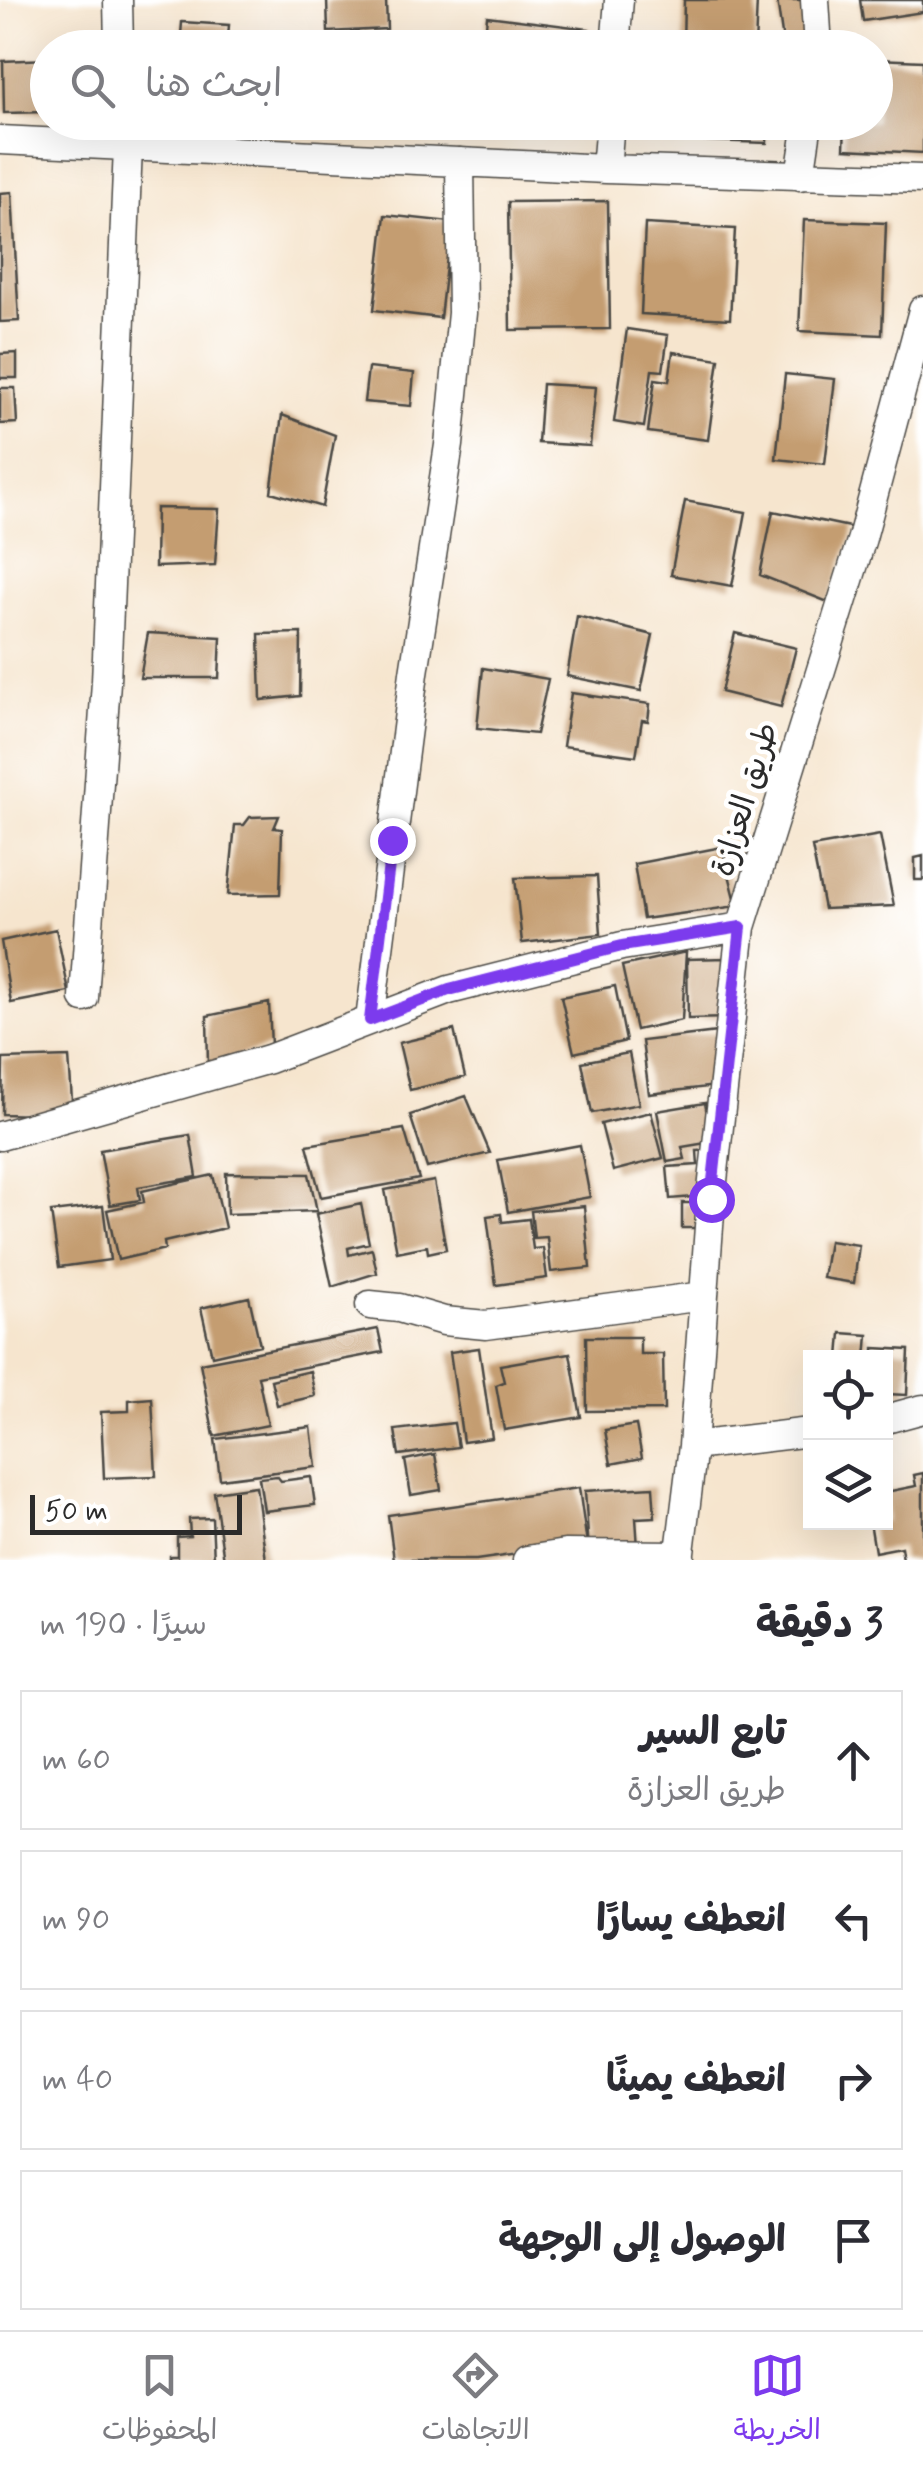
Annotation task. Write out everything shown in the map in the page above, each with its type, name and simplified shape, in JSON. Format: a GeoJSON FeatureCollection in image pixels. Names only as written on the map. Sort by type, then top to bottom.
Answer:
{"type":"FeatureCollection","features":[{"type":"Feature","properties":{"kind":"street"},"geometry":{"type":"LineString","coordinates":[[118,0],[119,30]]}},
{"type":"Feature","properties":{"kind":"street"},"geometry":{"type":"LineString","coordinates":[[616,30],[619,0]]}},
{"type":"Feature","properties":{"kind":"street"},"geometry":{"type":"LineString","coordinates":[[815,0],[817,30]]}},
{"type":"Feature","properties":{"kind":"street"},"geometry":{"type":"LineString","coordinates":[[0,140],[30,139]]}},
{"type":"Feature","properties":{"kind":"street"},"geometry":{"type":"LineString","coordinates":[[84,998],[106,682],[126,140]]}},
{"type":"Feature","properties":{"kind":"street"},"geometry":{"type":"LineString","coordinates":[[198,140],[460,162],[923,179]]}},
{"type":"Feature","properties":{"kind":"street"},"geometry":{"type":"LineString","coordinates":[[606,169],[608,140]]}},
{"type":"Feature","properties":{"kind":"street"},"geometry":{"type":"LineString","coordinates":[[800,176],[805,140]]}},
{"type":"Feature","properties":{"kind":"street"},"geometry":{"type":"LineString","coordinates":[[370,1020],[414,673],[451,426],[462,313],[460,162]]}},
{"type":"Feature","properties":{"kind":"street","name":"طريق العزازة"},"geometry":{"type":"LineString","coordinates":[[679,1557],[693,1446],[702,1296],[741,927],[862,538],[911,402],[923,310]]}},
{"type":"Feature","properties":{"kind":"street"},"geometry":{"type":"LineString","coordinates":[[0,1136],[268,1060],[449,990],[602,951],[741,927]]}},
{"type":"Feature","properties":{"kind":"street"},"geometry":{"type":"LineString","coordinates":[[370,1305],[399,1308],[444,1321],[486,1325],[702,1296]]}},
{"type":"Feature","properties":{"kind":"street"},"geometry":{"type":"LineString","coordinates":[[893,1418],[923,1409]]}},
{"type":"Feature","properties":{"kind":"street"},"geometry":{"type":"LineString","coordinates":[[693,1446],[803,1433]]}},
{"type":"Feature","properties":{"kind":"street"},"geometry":{"type":"LineString","coordinates":[[527,1560],[565,1554],[679,1557]]}},
{"type":"Feature","properties":{"kind":"building"},"geometry":{"type":"Polygon","coordinates":[[[327,0],[386,0],[387,29],[328,30],[327,0]]]}},
{"type":"Feature","properties":{"kind":"building"},"geometry":{"type":"Polygon","coordinates":[[[684,0],[757,0],[756,30],[683,30],[684,0]]]}},
{"type":"Feature","properties":{"kind":"building"},"geometry":{"type":"Polygon","coordinates":[[[777,0],[802,0],[806,30],[781,30],[777,0]]]}},
{"type":"Feature","properties":{"kind":"building"},"geometry":{"type":"Polygon","coordinates":[[[860,0],[923,0],[923,12],[863,21],[860,0]]]}},
{"type":"Feature","properties":{"kind":"building"},"geometry":{"type":"Polygon","coordinates":[[[487,16],[589,29],[589,30],[486,30],[487,16]]]}},
{"type":"Feature","properties":{"kind":"building"},"geometry":{"type":"Polygon","coordinates":[[[182,22],[229,25],[229,30],[181,30],[182,22]]]}},
{"type":"Feature","properties":{"kind":"building"},"geometry":{"type":"Polygon","coordinates":[[[30,60],[30,112],[4,113],[3,61],[30,60]]]}},
{"type":"Feature","properties":{"kind":"building"},"geometry":{"type":"Polygon","coordinates":[[[893,60],[923,61],[923,153],[844,149],[844,140],[893,140],[893,60]]]}},
{"type":"Feature","properties":{"kind":"building"},"geometry":{"type":"Polygon","coordinates":[[[682,140],[767,140],[767,143],[682,140]]]}},
{"type":"Feature","properties":{"kind":"building"},"geometry":{"type":"Polygon","coordinates":[[[12,192],[19,321],[0,322],[0,193],[12,192]]]}},
{"type":"Feature","properties":{"kind":"building"},"geometry":{"type":"Polygon","coordinates":[[[608,201],[610,329],[510,330],[508,202],[608,201]]]}},
{"type":"Feature","properties":{"kind":"building"},"geometry":{"type":"Polygon","coordinates":[[[385,215],[451,222],[440,318],[374,310],[385,215]]]}},
{"type":"Feature","properties":{"kind":"building"},"geometry":{"type":"Polygon","coordinates":[[[804,220],[886,223],[882,335],[799,331],[804,220]]]}},
{"type":"Feature","properties":{"kind":"building"},"geometry":{"type":"Polygon","coordinates":[[[645,224],[735,229],[730,319],[641,314],[645,224]]]}},
{"type":"Feature","properties":{"kind":"building"},"geometry":{"type":"Polygon","coordinates":[[[627,329],[668,335],[663,371],[652,370],[644,427],[614,422],[627,329]]]}},
{"type":"Feature","properties":{"kind":"building"},"geometry":{"type":"Polygon","coordinates":[[[673,352],[719,359],[708,440],[648,432],[655,379],[669,381],[673,352]]]}},
{"type":"Feature","properties":{"kind":"building"},"geometry":{"type":"Polygon","coordinates":[[[17,353],[17,378],[0,378],[0,354],[17,353]]]}},
{"type":"Feature","properties":{"kind":"building"},"geometry":{"type":"Polygon","coordinates":[[[368,368],[414,373],[411,406],[364,402],[368,368]]]}},
{"type":"Feature","properties":{"kind":"building"},"geometry":{"type":"Polygon","coordinates":[[[785,374],[835,379],[825,464],[776,459],[785,374]]]}},
{"type":"Feature","properties":{"kind":"building"},"geometry":{"type":"Polygon","coordinates":[[[542,384],[596,387],[590,446],[538,443],[542,384]]]}},
{"type":"Feature","properties":{"kind":"building"},"geometry":{"type":"Polygon","coordinates":[[[0,388],[15,388],[17,423],[0,424],[0,388]]]}},
{"type":"Feature","properties":{"kind":"building"},"geometry":{"type":"Polygon","coordinates":[[[282,415],[335,435],[322,507],[271,492],[282,415]]]}},
{"type":"Feature","properties":{"kind":"building"},"geometry":{"type":"Polygon","coordinates":[[[685,501],[746,512],[732,586],[671,575],[685,501]]]}},
{"type":"Feature","properties":{"kind":"building"},"geometry":{"type":"Polygon","coordinates":[[[156,508],[219,509],[215,565],[155,567],[156,508]]]}},
{"type":"Feature","properties":{"kind":"building"},"geometry":{"type":"Polygon","coordinates":[[[773,511],[854,528],[828,602],[760,575],[773,511]]]}},
{"type":"Feature","properties":{"kind":"building"},"geometry":{"type":"Polygon","coordinates":[[[577,616],[653,635],[641,691],[567,676],[577,616]]]}},
{"type":"Feature","properties":{"kind":"building"},"geometry":{"type":"Polygon","coordinates":[[[148,633],[221,637],[219,678],[140,678],[148,633]]]}},
{"type":"Feature","properties":{"kind":"building"},"geometry":{"type":"Polygon","coordinates":[[[301,633],[300,696],[261,700],[259,634],[301,633]]]}},
{"type":"Feature","properties":{"kind":"building"},"geometry":{"type":"Polygon","coordinates":[[[735,633],[796,648],[781,707],[721,692],[735,633]]]}},
{"type":"Feature","properties":{"kind":"building"},"geometry":{"type":"Polygon","coordinates":[[[483,668],[548,679],[536,734],[477,728],[483,668]]]}},
{"type":"Feature","properties":{"kind":"building"},"geometry":{"type":"Polygon","coordinates":[[[571,693],[650,704],[648,721],[642,720],[636,756],[563,746],[571,693]]]}},
{"type":"Feature","properties":{"kind":"building"},"geometry":{"type":"Polygon","coordinates":[[[279,816],[274,828],[282,829],[280,894],[228,895],[235,825],[244,825],[250,817],[279,816]]]}},
{"type":"Feature","properties":{"kind":"building"},"geometry":{"type":"Polygon","coordinates":[[[880,835],[894,906],[824,909],[812,847],[880,835]]]}},
{"type":"Feature","properties":{"kind":"building"},"geometry":{"type":"Polygon","coordinates":[[[722,847],[737,906],[643,919],[634,864],[722,847]]]}},
{"type":"Feature","properties":{"kind":"building"},"geometry":{"type":"Polygon","coordinates":[[[923,856],[923,880],[915,880],[915,858],[923,856]]]}},
{"type":"Feature","properties":{"kind":"building"},"geometry":{"type":"Polygon","coordinates":[[[597,876],[601,934],[522,943],[515,878],[597,876]]]}},
{"type":"Feature","properties":{"kind":"building"},"geometry":{"type":"Polygon","coordinates":[[[56,929],[69,992],[11,1003],[1,941],[56,929]]]}},
{"type":"Feature","properties":{"kind":"building"},"geometry":{"type":"Polygon","coordinates":[[[686,952],[682,1020],[636,1030],[622,966],[686,952]]]}},
{"type":"Feature","properties":{"kind":"building"},"geometry":{"type":"Polygon","coordinates":[[[727,958],[728,1018],[688,1019],[687,959],[727,958]]]}},
{"type":"Feature","properties":{"kind":"building"},"geometry":{"type":"Polygon","coordinates":[[[615,986],[626,1041],[574,1053],[561,997],[615,986]]]}},
{"type":"Feature","properties":{"kind":"building"},"geometry":{"type":"Polygon","coordinates":[[[269,1003],[271,1046],[208,1065],[207,1016],[269,1003]]]}},
{"type":"Feature","properties":{"kind":"building"},"geometry":{"type":"Polygon","coordinates":[[[454,1030],[465,1077],[410,1090],[399,1043],[454,1030]]]}},
{"type":"Feature","properties":{"kind":"building"},"geometry":{"type":"Polygon","coordinates":[[[717,1032],[724,1085],[649,1094],[642,1041],[717,1032]]]}},
{"type":"Feature","properties":{"kind":"building"},"geometry":{"type":"Polygon","coordinates":[[[629,1053],[639,1104],[592,1113],[582,1062],[629,1053]]]}},
{"type":"Feature","properties":{"kind":"building"},"geometry":{"type":"Polygon","coordinates":[[[69,1057],[73,1116],[2,1114],[3,1059],[69,1057]]]}},
{"type":"Feature","properties":{"kind":"building"},"geometry":{"type":"Polygon","coordinates":[[[466,1096],[490,1153],[427,1168],[410,1115],[466,1096]]]}},
{"type":"Feature","properties":{"kind":"building"},"geometry":{"type":"Polygon","coordinates":[[[705,1103],[712,1142],[682,1147],[685,1159],[667,1162],[657,1111],[705,1103]]]}},
{"type":"Feature","properties":{"kind":"building"},"geometry":{"type":"Polygon","coordinates":[[[651,1112],[663,1158],[613,1171],[601,1124],[651,1112]]]}},
{"type":"Feature","properties":{"kind":"building"},"geometry":{"type":"Polygon","coordinates":[[[404,1129],[419,1179],[321,1197],[307,1145],[404,1129]]]}},
{"type":"Feature","properties":{"kind":"building"},"geometry":{"type":"Polygon","coordinates":[[[190,1135],[197,1177],[138,1187],[140,1200],[110,1205],[100,1150],[190,1135]]]}},
{"type":"Feature","properties":{"kind":"building"},"geometry":{"type":"Polygon","coordinates":[[[580,1145],[590,1197],[508,1212],[498,1160],[580,1145]]]}},
{"type":"Feature","properties":{"kind":"building"},"geometry":{"type":"Polygon","coordinates":[[[710,1150],[705,1196],[670,1199],[667,1167],[698,1165],[697,1151],[710,1150]]]}},
{"type":"Feature","properties":{"kind":"building"},"geometry":{"type":"Polygon","coordinates":[[[226,1173],[309,1174],[317,1211],[227,1214],[226,1173]]]}},
{"type":"Feature","properties":{"kind":"building"},"geometry":{"type":"Polygon","coordinates":[[[213,1175],[225,1228],[164,1242],[165,1249],[118,1260],[107,1210],[144,1202],[142,1191],[213,1175]]]}},
{"type":"Feature","properties":{"kind":"building"},"geometry":{"type":"Polygon","coordinates":[[[434,1181],[446,1249],[428,1253],[427,1246],[397,1252],[385,1190],[434,1181]]]}},
{"type":"Feature","properties":{"kind":"building"},"geometry":{"type":"Polygon","coordinates":[[[682,1203],[704,1203],[704,1228],[682,1228],[682,1203]]]}},
{"type":"Feature","properties":{"kind":"building"},"geometry":{"type":"Polygon","coordinates":[[[361,1204],[369,1243],[348,1248],[349,1255],[372,1249],[377,1273],[332,1287],[316,1214],[361,1204]]]}},
{"type":"Feature","properties":{"kind":"building"},"geometry":{"type":"Polygon","coordinates":[[[103,1206],[110,1260],[59,1267],[51,1212],[103,1206]]]}},
{"type":"Feature","properties":{"kind":"building"},"geometry":{"type":"Polygon","coordinates":[[[584,1206],[590,1268],[551,1272],[547,1237],[534,1238],[531,1211],[584,1206]]]}},
{"type":"Feature","properties":{"kind":"building"},"geometry":{"type":"Polygon","coordinates":[[[501,1214],[502,1222],[529,1219],[533,1249],[543,1248],[547,1278],[496,1285],[487,1216],[501,1214]]]}},
{"type":"Feature","properties":{"kind":"building"},"geometry":{"type":"Polygon","coordinates":[[[829,1241],[859,1245],[854,1283],[823,1278],[829,1241]]]}},
{"type":"Feature","properties":{"kind":"building"},"geometry":{"type":"Polygon","coordinates":[[[249,1297],[260,1345],[212,1356],[201,1308],[249,1297]]]}},
{"type":"Feature","properties":{"kind":"building"},"geometry":{"type":"Polygon","coordinates":[[[378,1329],[383,1352],[258,1376],[268,1425],[214,1436],[200,1363],[378,1329]]]}},
{"type":"Feature","properties":{"kind":"building"},"geometry":{"type":"Polygon","coordinates":[[[841,1333],[868,1335],[867,1350],[840,1350],[841,1333]]]}},
{"type":"Feature","properties":{"kind":"building"},"geometry":{"type":"Polygon","coordinates":[[[586,1337],[640,1337],[640,1354],[663,1354],[664,1410],[587,1411],[586,1337]]]}},
{"type":"Feature","properties":{"kind":"building"},"geometry":{"type":"Polygon","coordinates":[[[479,1348],[492,1438],[463,1442],[450,1352],[479,1348]]]}},
{"type":"Feature","properties":{"kind":"building"},"geometry":{"type":"Polygon","coordinates":[[[874,1348],[909,1350],[907,1395],[893,1394],[893,1350],[874,1348]]]}},
{"type":"Feature","properties":{"kind":"building"},"geometry":{"type":"Polygon","coordinates":[[[570,1353],[581,1417],[504,1430],[496,1385],[504,1382],[500,1365],[570,1353]]]}},
{"type":"Feature","properties":{"kind":"building"},"geometry":{"type":"Polygon","coordinates":[[[310,1371],[315,1396],[277,1405],[271,1380],[310,1371]]]}},
{"type":"Feature","properties":{"kind":"building"},"geometry":{"type":"Polygon","coordinates":[[[152,1398],[156,1476],[104,1478],[101,1412],[129,1411],[129,1400],[152,1398]]]}},
{"type":"Feature","properties":{"kind":"building"},"geometry":{"type":"Polygon","coordinates":[[[454,1423],[458,1447],[399,1455],[395,1430],[454,1423]]]}},
{"type":"Feature","properties":{"kind":"building"},"geometry":{"type":"Polygon","coordinates":[[[636,1425],[642,1458],[611,1464],[605,1430],[636,1425]]]}},
{"type":"Feature","properties":{"kind":"building"},"geometry":{"type":"Polygon","coordinates":[[[311,1427],[316,1467],[220,1479],[215,1439],[311,1427]]]}},
{"type":"Feature","properties":{"kind":"building"},"geometry":{"type":"Polygon","coordinates":[[[435,1454],[441,1490],[411,1495],[405,1460],[435,1454]]]}},
{"type":"Feature","properties":{"kind":"building"},"geometry":{"type":"Polygon","coordinates":[[[923,1473],[923,1560],[903,1560],[901,1547],[875,1552],[871,1530],[893,1530],[893,1491],[916,1486],[914,1475],[923,1473]]]}},
{"type":"Feature","properties":{"kind":"building"},"geometry":{"type":"Polygon","coordinates":[[[277,1476],[281,1481],[311,1477],[315,1505],[264,1511],[259,1478],[277,1476]]]}},
{"type":"Feature","properties":{"kind":"building"},"geometry":{"type":"Polygon","coordinates":[[[256,1486],[266,1560],[224,1560],[214,1492],[256,1486]]]}},
{"type":"Feature","properties":{"kind":"building"},"geometry":{"type":"Polygon","coordinates":[[[653,1487],[655,1517],[636,1518],[638,1548],[589,1552],[585,1491],[653,1487]]]}},
{"type":"Feature","properties":{"kind":"building"},"geometry":{"type":"Polygon","coordinates":[[[579,1488],[587,1544],[476,1560],[394,1560],[388,1515],[579,1488]]]}},
{"type":"Feature","properties":{"kind":"building"},"geometry":{"type":"Polygon","coordinates":[[[212,1518],[214,1560],[170,1560],[170,1556],[177,1556],[177,1537],[190,1536],[189,1519],[212,1518]]]}},
{"type":"Feature","properties":{"kind":"route"},"geometry":{"type":"LineString","coordinates":[[392,840],[370,1020],[449,990],[622,946],[741,927],[711,1199]]}}]}
